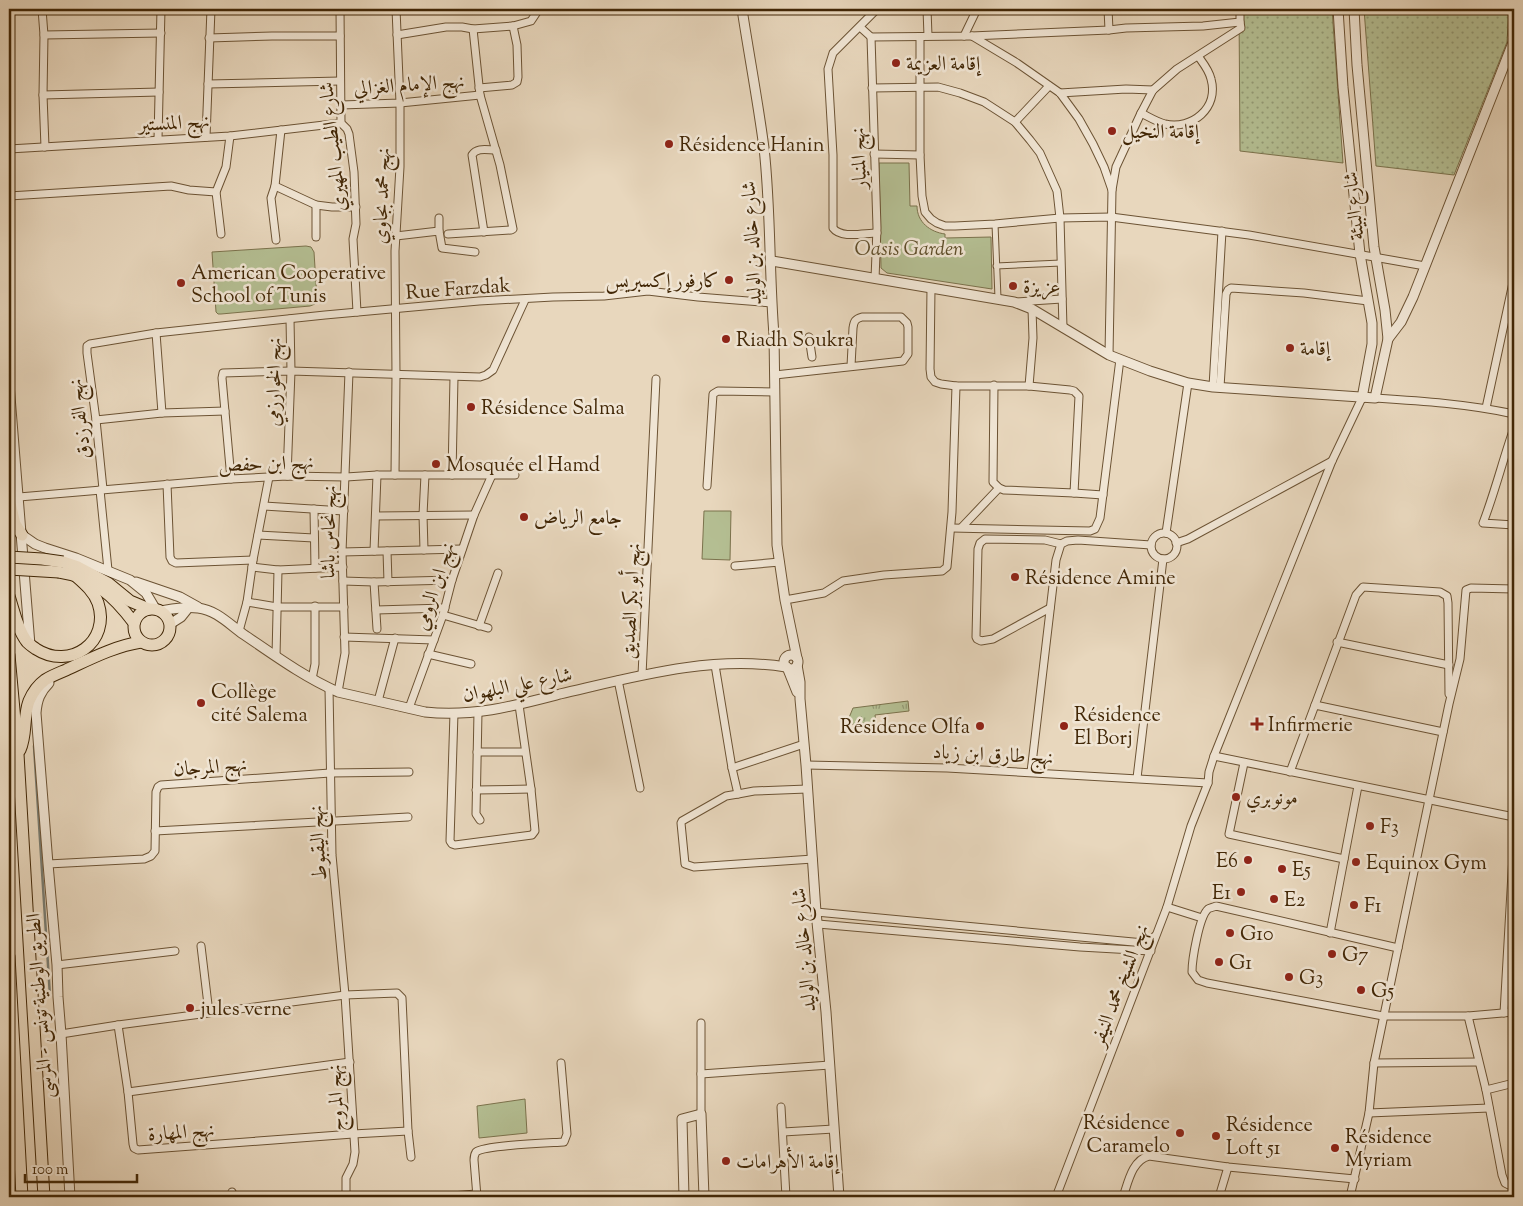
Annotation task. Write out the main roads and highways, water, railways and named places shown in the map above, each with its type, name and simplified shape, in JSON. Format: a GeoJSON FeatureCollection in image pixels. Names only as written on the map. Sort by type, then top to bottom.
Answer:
{"type":"FeatureCollection","features":[{"type":"Feature","properties":{"kind":"highway"},"geometry":{"type":"LineString","coordinates":[[14,498],[15,524],[22,535]]}},
{"type":"Feature","properties":{"kind":"highway"},"geometry":{"type":"LineString","coordinates":[[9,557],[42,558],[84,578],[105,591],[123,607],[134,623]]}},
{"type":"Feature","properties":{"kind":"highway"},"geometry":{"type":"LineString","coordinates":[[9,569],[78,567],[108,583],[130,602],[155,610],[168,619],[170,624],[166,638],[161,643],[147,645],[136,637],[134,623],[137,616],[142,612],[155,610]]}},
{"type":"Feature","properties":{"kind":"highway"},"geometry":{"type":"LineString","coordinates":[[9,596],[21,634],[30,645],[49,656],[72,656],[91,643],[97,634],[100,613],[98,602],[93,593],[77,576]]}},
{"type":"Feature","properties":{"kind":"highway"},"geometry":{"type":"LineString","coordinates":[[18,754],[25,734],[25,714],[29,700],[39,685],[46,679],[125,644],[141,642]]}},
{"type":"Feature","properties":{"kind":"highway","name":"الطريق الوطنية تونس - المرسى"},"geometry":{"type":"LineString","coordinates":[[9,655],[18,754],[44,1197]]}},
{"type":"Feature","properties":{"kind":"highway","name":"الطريق الوطنية تونس - المرسى"},"geometry":{"type":"LineString","coordinates":[[9,956],[22,1197]]}},
{"type":"Feature","properties":{"kind":"waterway"},"geometry":{"type":"LineString","coordinates":[[34,746],[50,996]]}},
{"type":"Feature","properties":{"kind":"place","name":"إقامة العزيمة"},"geometry":{"type":"Point","coordinates":[896,63]}},
{"type":"Feature","properties":{"kind":"place","name":"إقامة النخيل"},"geometry":{"type":"Point","coordinates":[1112,131]}},
{"type":"Feature","properties":{"kind":"place","name":"Résidence Hanin"},"geometry":{"type":"Point","coordinates":[669,144]}},
{"type":"Feature","properties":{"kind":"place","name":"كارفور إكسبريس"},"geometry":{"type":"Point","coordinates":[729,280]}},
{"type":"Feature","properties":{"kind":"place","name":"American Cooperative School of Tunis"},"geometry":{"type":"Point","coordinates":[181,283]}},
{"type":"Feature","properties":{"kind":"place","name":"عزيزة"},"geometry":{"type":"Point","coordinates":[1013,286]}},
{"type":"Feature","properties":{"kind":"place","name":"Riadh Soukra"},"geometry":{"type":"Point","coordinates":[726,339]}},
{"type":"Feature","properties":{"kind":"place","name":"إقامة"},"geometry":{"type":"Point","coordinates":[1290,348]}},
{"type":"Feature","properties":{"kind":"place","name":"Résidence Salma"},"geometry":{"type":"Point","coordinates":[471,407]}},
{"type":"Feature","properties":{"kind":"place","name":"Mosquée el Hamd"},"geometry":{"type":"Point","coordinates":[436,464]}},
{"type":"Feature","properties":{"kind":"place","name":"جامع الرياض"},"geometry":{"type":"Point","coordinates":[524,517]}},
{"type":"Feature","properties":{"kind":"place","name":"Résidence Amine"},"geometry":{"type":"Point","coordinates":[1015,577]}},
{"type":"Feature","properties":{"kind":"place","name":"Collège cité Salema"},"geometry":{"type":"Point","coordinates":[201,703]}},
{"type":"Feature","properties":{"kind":"place","name":"Infirmerie"},"geometry":{"type":"Point","coordinates":[1257,724]}},
{"type":"Feature","properties":{"kind":"place","name":"Résidence Olfa"},"geometry":{"type":"Point","coordinates":[980,726]}},
{"type":"Feature","properties":{"kind":"place","name":"Résidence El Borj"},"geometry":{"type":"Point","coordinates":[1064,726]}},
{"type":"Feature","properties":{"kind":"place","name":"مونوبري"},"geometry":{"type":"Point","coordinates":[1236,797]}},
{"type":"Feature","properties":{"kind":"place","name":"F3"},"geometry":{"type":"Point","coordinates":[1370,826]}},
{"type":"Feature","properties":{"kind":"place","name":"E6"},"geometry":{"type":"Point","coordinates":[1248,860]}},
{"type":"Feature","properties":{"kind":"place","name":"Equinox Gym"},"geometry":{"type":"Point","coordinates":[1356,862]}},
{"type":"Feature","properties":{"kind":"place","name":"E5"},"geometry":{"type":"Point","coordinates":[1282,869]}},
{"type":"Feature","properties":{"kind":"place","name":"E1"},"geometry":{"type":"Point","coordinates":[1241,892]}},
{"type":"Feature","properties":{"kind":"place","name":"E2"},"geometry":{"type":"Point","coordinates":[1274,899]}},
{"type":"Feature","properties":{"kind":"place","name":"F1"},"geometry":{"type":"Point","coordinates":[1354,905]}},
{"type":"Feature","properties":{"kind":"place","name":"G10"},"geometry":{"type":"Point","coordinates":[1230,933]}},
{"type":"Feature","properties":{"kind":"place","name":"G7"},"geometry":{"type":"Point","coordinates":[1332,954]}},
{"type":"Feature","properties":{"kind":"place","name":"G1"},"geometry":{"type":"Point","coordinates":[1219,962]}},
{"type":"Feature","properties":{"kind":"place","name":"G3"},"geometry":{"type":"Point","coordinates":[1289,977]}},
{"type":"Feature","properties":{"kind":"place","name":"G5"},"geometry":{"type":"Point","coordinates":[1361,990]}},
{"type":"Feature","properties":{"kind":"place","name":"jules verne"},"geometry":{"type":"Point","coordinates":[190,1008]}},
{"type":"Feature","properties":{"kind":"place","name":"Résidence Caramelo"},"geometry":{"type":"Point","coordinates":[1180,1133]}},
{"type":"Feature","properties":{"kind":"place","name":"Résidence Loft 51"},"geometry":{"type":"Point","coordinates":[1216,1136]}},
{"type":"Feature","properties":{"kind":"place","name":"Résidence Myriam"},"geometry":{"type":"Point","coordinates":[1335,1148]}},
{"type":"Feature","properties":{"kind":"place","name":"إقامة الأهرامات"},"geometry":{"type":"Point","coordinates":[726,1161]}},
{"type":"Feature","properties":{"kind":"park label","name":"Oasis Garden"},"geometry":{"type":"Point","coordinates":[909,248]}}]}
